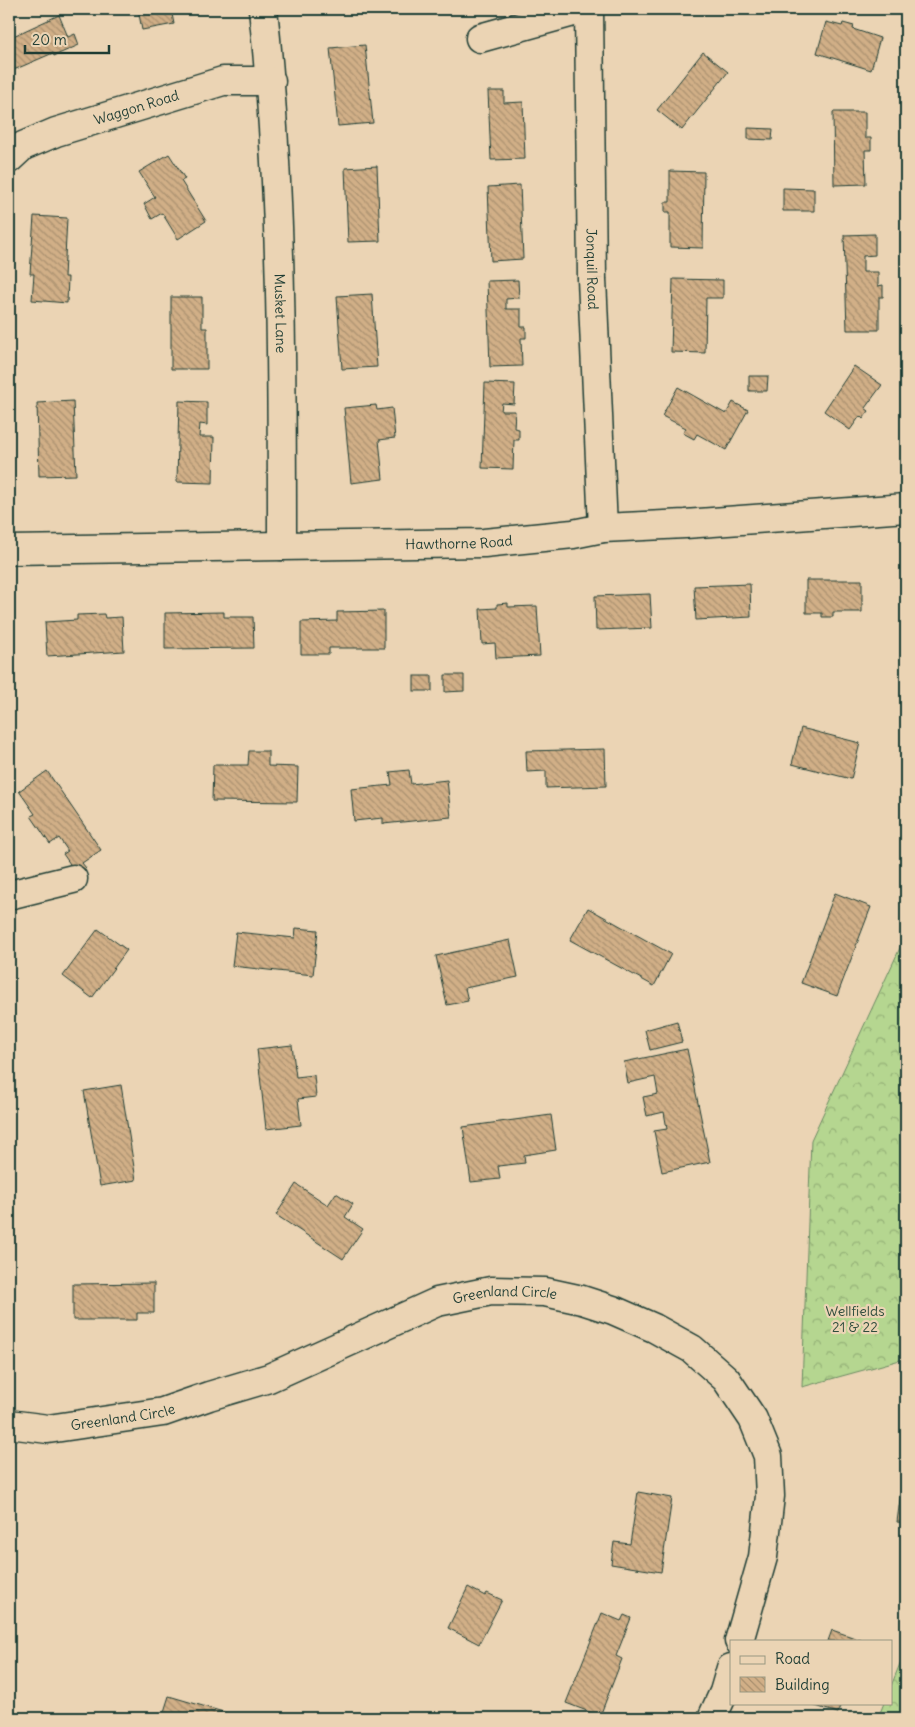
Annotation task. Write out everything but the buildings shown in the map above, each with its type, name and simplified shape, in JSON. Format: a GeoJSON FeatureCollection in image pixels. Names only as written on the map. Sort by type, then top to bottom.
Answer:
{"type":"FeatureCollection","features":[{"type":"Feature","properties":{"kind":"street","name":"Musket Lane"},"geometry":{"type":"LineString","coordinates":[[244,9],[271,81]]}},
{"type":"Feature","properties":{"kind":"street","name":"Musket Lane"},"geometry":{"type":"LineString","coordinates":[[264,9],[271,81],[280,312],[282,546]]}},
{"type":"Feature","properties":{"kind":"street"},"geometry":{"type":"LineString","coordinates":[[480,38],[584,9]]}},
{"type":"Feature","properties":{"kind":"street","name":"Jonquil Road"},"geometry":{"type":"LineString","coordinates":[[589,9],[592,279],[603,528]]}},
{"type":"Feature","properties":{"kind":"street","name":"Waggon Road"},"geometry":{"type":"LineString","coordinates":[[9,159],[23,146],[56,132],[223,81],[271,81]]}},
{"type":"Feature","properties":{"kind":"street","name":"Hawthorne Road"},"geometry":{"type":"LineString","coordinates":[[9,550],[484,543],[573,534],[603,528],[906,508]]}},
{"type":"Feature","properties":{"kind":"street"},"geometry":{"type":"LineString","coordinates":[[9,895],[73,879]]}},
{"type":"Feature","properties":{"kind":"street","name":"Greenland Circle"},"geometry":{"type":"LineString","coordinates":[[9,1424],[48,1429],[163,1412],[269,1378],[437,1302],[491,1291],[545,1292],[582,1300],[613,1310],[654,1328],[692,1349],[726,1380],[753,1419],[768,1456],[770,1496],[763,1557],[739,1640]]}},
{"type":"Feature","properties":{"kind":"street"},"geometry":{"type":"LineString","coordinates":[[712,1718],[724,1692],[730,1671]]}},
{"type":"Feature","properties":{"kind":"green space","name":"Wellfields 21 & 22"},"geometry":{"type":"Polygon","coordinates":[[[906,935],[906,1368],[900,1360],[802,1387],[811,1140],[906,935]]]}},
{"type":"Feature","properties":{"kind":"green space"},"geometry":{"type":"Polygon","coordinates":[[[906,1649],[906,1718],[878,1718],[884,1704],[892,1704],[892,1684],[906,1649]]]}}]}
